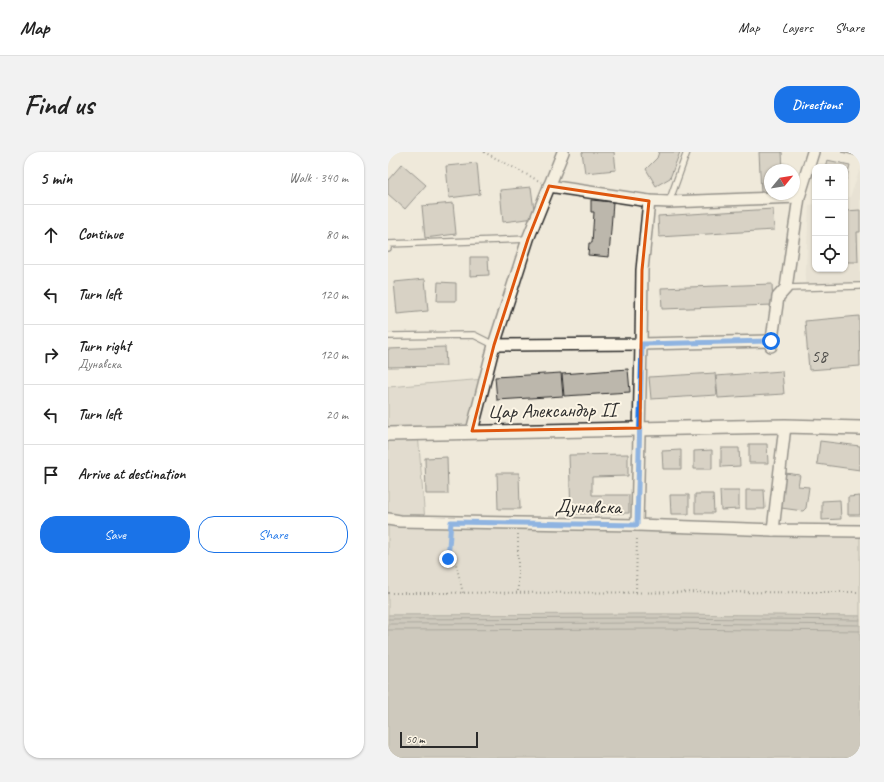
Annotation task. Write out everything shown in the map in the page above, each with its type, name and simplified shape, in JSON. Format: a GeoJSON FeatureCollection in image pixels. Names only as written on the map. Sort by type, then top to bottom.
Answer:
{"type":"FeatureCollection","features":[{"type":"Feature","properties":{"kind":"street"},"geometry":{"type":"LineString","coordinates":[[472,431],[494,345],[528,239],[563,152]]}},
{"type":"Feature","properties":{"kind":"street"},"geometry":{"type":"LineString","coordinates":[[800,194],[813,152]]}},
{"type":"Feature","properties":{"kind":"street"},"geometry":{"type":"LineString","coordinates":[[549,186],[649,201],[669,202],[764,198]]}},
{"type":"Feature","properties":{"kind":"street"},"geometry":{"type":"LineString","coordinates":[[494,345],[771,344],[778,297],[786,288],[799,200]]}},
{"type":"Feature","properties":{"kind":"street"},"geometry":{"type":"LineString","coordinates":[[637,525],[642,344],[642,270],[649,201]]}},
{"type":"Feature","properties":{"kind":"street"},"geometry":{"type":"LineString","coordinates":[[773,530],[785,426]]}},
{"type":"Feature","properties":{"kind":"street","name":"Цар Александър II"},"geometry":{"type":"LineString","coordinates":[[388,434],[472,431],[785,426],[860,428]]}},
{"type":"Feature","properties":{"kind":"street","name":"Дунавска"},"geometry":{"type":"LineString","coordinates":[[388,519],[451,522],[860,531]]}},
{"type":"Feature","properties":{"kind":"lane"},"geometry":{"type":"LineString","coordinates":[[669,202],[687,152]]}},
{"type":"Feature","properties":{"kind":"lane"},"geometry":{"type":"LineString","coordinates":[[388,248],[388,244],[528,239]]}},
{"type":"Feature","properties":{"kind":"lane"},"geometry":{"type":"LineString","coordinates":[[786,288],[860,286]]}},
{"type":"Feature","properties":{"kind":"lane"},"geometry":{"type":"LineString","coordinates":[[388,336],[474,335],[494,345]]}},
{"type":"Feature","properties":{"kind":"path"},"geometry":{"type":"LineString","coordinates":[[484,152],[549,186]]}},
{"type":"Feature","properties":{"kind":"path"},"geometry":{"type":"LineString","coordinates":[[451,522],[448,559],[456,564],[463,593]]}},
{"type":"Feature","properties":{"kind":"path"},"geometry":{"type":"LineString","coordinates":[[518,523],[518,593]]}},
{"type":"Feature","properties":{"kind":"path"},"geometry":{"type":"LineString","coordinates":[[636,592],[637,525]]}},
{"type":"Feature","properties":{"kind":"path"},"geometry":{"type":"LineString","coordinates":[[388,593],[860,592]]}},
{"type":"Feature","properties":{"kind":"highlighted area"},"geometry":{"type":"Polygon","coordinates":[[[549,186],[649,201],[642,270],[640,428],[472,431],[494,345],[528,239],[549,186]]]}},
{"type":"Feature","properties":{"kind":"shaded area"},"geometry":{"type":"Polygon","coordinates":[[[860,169],[860,286],[805,288],[809,205],[812,204],[812,272],[848,272],[848,197],[850,197],[860,169]]]}},
{"type":"Feature","properties":{"kind":"shaded area"},"geometry":{"type":"Polygon","coordinates":[[[485,379],[472,431],[418,433],[425,521],[860,531],[860,616],[663,614],[388,615],[388,387],[485,379]]]}},
{"type":"Feature","properties":{"kind":"water"},"geometry":{"type":"Polygon","coordinates":[[[663,614],[860,616],[860,758],[388,758],[388,615],[663,614]]]}},
{"type":"Feature","properties":{"kind":"building"},"geometry":{"type":"Polygon","coordinates":[[[582,152],[614,152],[616,170],[585,173],[582,152]]]}},
{"type":"Feature","properties":{"kind":"building"},"geometry":{"type":"Polygon","coordinates":[[[659,152],[680,152],[670,178],[656,186],[646,169],[657,158],[659,152]]]}},
{"type":"Feature","properties":{"kind":"building"},"geometry":{"type":"Polygon","coordinates":[[[759,152],[782,152],[783,164],[764,164],[764,194],[761,194],[759,152]]]}},
{"type":"Feature","properties":{"kind":"building"},"geometry":{"type":"Polygon","coordinates":[[[841,152],[859,152],[858,156],[841,152]]]}},
{"type":"Feature","properties":{"kind":"building"},"geometry":{"type":"Polygon","coordinates":[[[827,160],[845,164],[826,164],[827,160]]]}},
{"type":"Feature","properties":{"kind":"building"},"geometry":{"type":"Polygon","coordinates":[[[477,163],[480,194],[449,198],[446,166],[477,163]]]}},
{"type":"Feature","properties":{"kind":"building"},"geometry":{"type":"Polygon","coordinates":[[[402,164],[426,185],[405,209],[388,194],[388,180],[402,164]]]}},
{"type":"Feature","properties":{"kind":"building"},"geometry":{"type":"Polygon","coordinates":[[[531,187],[535,218],[503,222],[500,190],[531,187]]]}},
{"type":"Feature","properties":{"kind":"building"},"geometry":{"type":"Polygon","coordinates":[[[591,200],[613,202],[609,257],[588,255],[589,243],[592,243],[594,212],[591,212],[591,200]]]}},
{"type":"Feature","properties":{"kind":"building"},"geometry":{"type":"Polygon","coordinates":[[[453,203],[456,234],[425,238],[422,206],[453,203]]]}},
{"type":"Feature","properties":{"kind":"building"},"geometry":{"type":"Polygon","coordinates":[[[773,209],[774,230],[659,237],[658,216],[773,209]]]}},
{"type":"Feature","properties":{"kind":"building"},"geometry":{"type":"Polygon","coordinates":[[[860,210],[860,232],[857,232],[858,262],[848,262],[848,211],[860,210]]]}},
{"type":"Feature","properties":{"kind":"building"},"geometry":{"type":"Polygon","coordinates":[[[470,257],[488,257],[489,275],[470,276],[470,257]]]}},
{"type":"Feature","properties":{"kind":"building"},"geometry":{"type":"Polygon","coordinates":[[[425,279],[428,311],[397,314],[394,282],[425,279]]]}},
{"type":"Feature","properties":{"kind":"building"},"geometry":{"type":"Polygon","coordinates":[[[438,282],[456,283],[456,301],[437,301],[438,282]]]}},
{"type":"Feature","properties":{"kind":"building"},"geometry":{"type":"Polygon","coordinates":[[[772,284],[773,305],[662,309],[661,288],[772,284]]]}},
{"type":"Feature","properties":{"kind":"building"},"geometry":{"type":"Polygon","coordinates":[[[859,316],[860,366],[809,370],[805,321],[859,316]]]}},
{"type":"Feature","properties":{"kind":"building"},"geometry":{"type":"Polygon","coordinates":[[[445,347],[446,366],[388,367],[388,349],[445,347]]]}},
{"type":"Feature","properties":{"kind":"building"},"geometry":{"type":"Polygon","coordinates":[[[628,369],[630,392],[564,396],[562,374],[628,369]]]}},
{"type":"Feature","properties":{"kind":"building"},"geometry":{"type":"Polygon","coordinates":[[[782,371],[784,394],[718,398],[716,376],[782,371]]]}},
{"type":"Feature","properties":{"kind":"building"},"geometry":{"type":"Polygon","coordinates":[[[561,373],[563,396],[497,400],[495,377],[561,373]]]}},
{"type":"Feature","properties":{"kind":"building"},"geometry":{"type":"Polygon","coordinates":[[[715,373],[717,395],[651,399],[649,377],[715,373]]]}},
{"type":"Feature","properties":{"kind":"building"},"geometry":{"type":"Polygon","coordinates":[[[820,441],[860,446],[860,470],[817,464],[820,441]]]}},
{"type":"Feature","properties":{"kind":"building"},"geometry":{"type":"Polygon","coordinates":[[[749,444],[767,444],[768,463],[749,463],[749,444]]]}},
{"type":"Feature","properties":{"kind":"building"},"geometry":{"type":"Polygon","coordinates":[[[721,448],[739,448],[740,466],[721,467],[721,448]]]}},
{"type":"Feature","properties":{"kind":"building"},"geometry":{"type":"Polygon","coordinates":[[[681,450],[681,469],[663,469],[662,451],[681,450]]]}},
{"type":"Feature","properties":{"kind":"building"},"geometry":{"type":"Polygon","coordinates":[[[712,450],[712,469],[694,469],[694,451],[712,450]]]}},
{"type":"Feature","properties":{"kind":"building"},"geometry":{"type":"Polygon","coordinates":[[[628,454],[628,476],[592,477],[592,495],[629,495],[629,513],[571,514],[569,455],[628,454]]]}},
{"type":"Feature","properties":{"kind":"building"},"geometry":{"type":"Polygon","coordinates":[[[447,457],[448,494],[426,494],[425,458],[447,457]]]}},
{"type":"Feature","properties":{"kind":"building"},"geometry":{"type":"Polygon","coordinates":[[[497,473],[519,473],[520,509],[498,509],[497,473]]]}},
{"type":"Feature","properties":{"kind":"building"},"geometry":{"type":"Polygon","coordinates":[[[785,473],[800,475],[798,486],[809,487],[806,508],[803,511],[781,508],[785,473]]]}},
{"type":"Feature","properties":{"kind":"building"},"geometry":{"type":"Polygon","coordinates":[[[746,490],[764,490],[765,509],[746,509],[746,490]]]}},
{"type":"Feature","properties":{"kind":"building"},"geometry":{"type":"Polygon","coordinates":[[[720,491],[739,491],[739,509],[721,510],[720,491]]]}},
{"type":"Feature","properties":{"kind":"building"},"geometry":{"type":"Polygon","coordinates":[[[695,494],[713,494],[714,513],[695,513],[695,494]]]}},
{"type":"Feature","properties":{"kind":"building"},"geometry":{"type":"Polygon","coordinates":[[[670,495],[689,495],[689,514],[671,514],[670,495]]]}},
{"type":"Feature","properties":{"kind":"building"},"geometry":{"type":"Polygon","coordinates":[[[860,496],[860,515],[848,515],[848,497],[860,496]]]}},
{"type":"Feature","properties":{"kind":"building"},"geometry":{"type":"Polygon","coordinates":[[[840,500],[841,519],[822,520],[822,501],[840,500]]]}},
{"type":"Feature","properties":{"kind":"route"},"geometry":{"type":"LineString","coordinates":[[448,559],[451,522],[637,525],[642,344],[771,341]]}}]}
